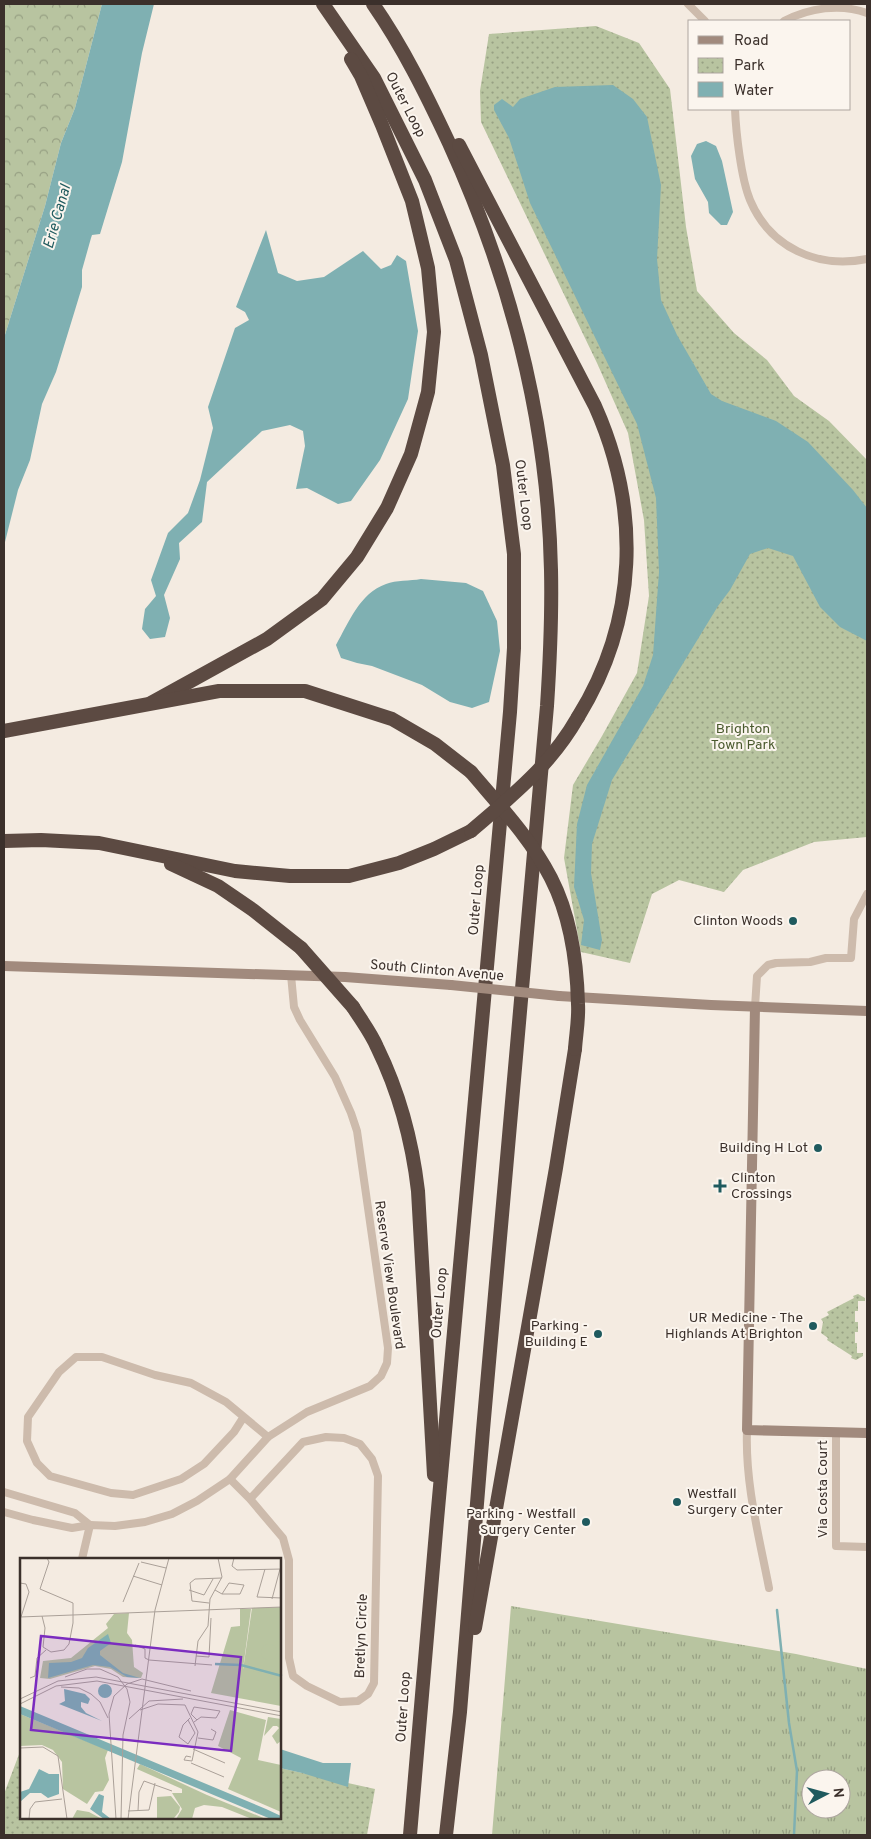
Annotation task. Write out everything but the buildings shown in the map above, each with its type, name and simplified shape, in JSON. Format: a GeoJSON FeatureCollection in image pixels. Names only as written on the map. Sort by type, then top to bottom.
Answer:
{"type":"FeatureCollection","features":[{"type":"Feature","properties":{"kind":"highway"},"geometry":{"type":"LineString","coordinates":[[151,703],[268,638],[322,599],[357,557],[387,508],[411,454],[428,392],[434,332],[428,268],[412,201],[361,76],[318,4]]}},
{"type":"Feature","properties":{"kind":"highway","name":"Outer Loop"},"geometry":{"type":"LineString","coordinates":[[323,4],[374,78],[425,180],[456,260],[482,356],[503,465],[514,554],[514,648],[510,712],[436,1520],[410,1835]]}},
{"type":"Feature","properties":{"kind":"highway"},"geometry":{"type":"LineString","coordinates":[[4,841],[41,840],[99,843],[235,871],[290,876],[349,876],[399,863],[471,831],[521,788],[545,764],[566,738],[594,690],[616,632],[626,571],[627,540],[624,501],[616,463],[595,406],[508,237],[429,93],[377,9]]}},
{"type":"Feature","properties":{"kind":"highway","name":"Outer Loop"},"geometry":{"type":"LineString","coordinates":[[377,9],[419,82],[459,166],[483,223],[503,281],[523,355],[536,415],[546,491],[551,553],[551,630],[547,706],[460,1712],[446,1835]]}},
{"type":"Feature","properties":{"kind":"highway"},"geometry":{"type":"LineString","coordinates":[[4,731],[219,691],[305,691],[392,719],[435,744],[471,772],[518,827],[551,878],[564,912],[575,958],[579,1005],[575,1049],[561,1142],[460,1712]]}},
{"type":"Feature","properties":{"kind":"highway"},"geometry":{"type":"LineString","coordinates":[[155,856],[218,886],[253,910],[301,948],[353,1007],[377,1045],[394,1086],[414,1153],[418,1190],[436,1520]]}},
{"type":"Feature","properties":{"kind":"street"},"geometry":{"type":"LineString","coordinates":[[688,4],[704,20]]}},
{"type":"Feature","properties":{"kind":"street"},"geometry":{"type":"LineString","coordinates":[[786,20],[796,15],[825,8],[846,8],[867,13]]}},
{"type":"Feature","properties":{"kind":"street"},"geometry":{"type":"LineString","coordinates":[[734,110],[745,180],[750,198],[765,224],[785,244],[807,256],[844,263],[867,259]]}},
{"type":"Feature","properties":{"kind":"street"},"geometry":{"type":"LineString","coordinates":[[769,1588],[748,1479],[746,1457],[757,976],[768,965],[783,962],[810,962],[826,958],[851,958],[854,919],[867,894]]}},
{"type":"Feature","properties":{"kind":"street","name":"South Clinton Avenue"},"geometry":{"type":"LineString","coordinates":[[4,966],[378,979],[559,996],[867,1011]]}},
{"type":"Feature","properties":{"kind":"street","name":"Reserve View Boulevard"},"geometry":{"type":"LineString","coordinates":[[4,1512],[72,1528],[90,1525],[115,1526],[145,1522],[172,1514],[197,1501],[230,1479],[268,1437],[307,1412],[370,1386],[381,1376],[387,1363],[388,1348],[356,1131],[351,1113],[334,1077],[294,1007],[291,975]]}},
{"type":"Feature","properties":{"kind":"street"},"geometry":{"type":"LineString","coordinates":[[243,1418],[234,1432],[204,1464],[181,1478],[133,1495],[111,1493],[50,1476],[37,1463],[27,1442],[28,1417],[59,1372],[76,1357],[102,1357],[154,1375],[191,1383],[226,1402],[268,1437]]}},
{"type":"Feature","properties":{"kind":"street"},"geometry":{"type":"LineString","coordinates":[[747,1430],[867,1433]]}},
{"type":"Feature","properties":{"kind":"street","name":"Via Costa Court"},"geometry":{"type":"LineString","coordinates":[[836,1432],[836,1546],[867,1547]]}},
{"type":"Feature","properties":{"kind":"street","name":"Bretlyn Circle"},"geometry":{"type":"LineString","coordinates":[[230,1479],[250,1499],[283,1538],[289,1560],[289,1658],[293,1676],[307,1686],[340,1702],[358,1701],[368,1694],[374,1683],[378,1476],[372,1459],[360,1444],[344,1438],[326,1437],[303,1442],[250,1499]]}},
{"type":"Feature","properties":{"kind":"street","name":"Reserve View Boulevard"},"geometry":{"type":"LineString","coordinates":[[4,1492],[75,1514],[90,1525]]}},
{"type":"Feature","properties":{"kind":"street"},"geometry":{"type":"LineString","coordinates":[[82,1558],[90,1525]]}},
{"type":"Feature","properties":{"kind":"green space"},"geometry":{"type":"Polygon","coordinates":[[[4,4],[102,4],[75,108],[61,143],[45,206],[4,338],[4,4]]]}},
{"type":"Feature","properties":{"kind":"green space","name":"Brighton Town Park"},"geometry":{"type":"Polygon","coordinates":[[[596,26],[639,43],[670,89],[686,227],[697,291],[734,333],[767,360],[794,396],[829,421],[867,460],[867,837],[814,842],[743,870],[724,892],[679,880],[652,894],[630,963],[581,952],[564,858],[573,785],[637,673],[649,596],[644,520],[628,433],[597,363],[481,122],[480,91],[489,34],[596,26]]]}},
{"type":"Feature","properties":{"kind":"green space"},"geometry":{"type":"Polygon","coordinates":[[[858,1294],[865,1298],[865,1301],[858,1301],[858,1311],[855,1311],[855,1322],[858,1322],[858,1332],[855,1332],[855,1343],[857,1343],[857,1353],[863,1353],[863,1356],[856,1360],[827,1340],[828,1338],[821,1333],[823,1322],[821,1319],[829,1315],[827,1312],[858,1294]]]}},
{"type":"Feature","properties":{"kind":"green space"},"geometry":{"type":"Polygon","coordinates":[[[511,1606],[796,1654],[867,1669],[867,1835],[492,1835],[511,1606]]]}},
{"type":"Feature","properties":{"kind":"green space"},"geometry":{"type":"Polygon","coordinates":[[[20,1752],[20,1819],[281,1819],[281,1768],[375,1789],[367,1835],[4,1835],[4,1794],[20,1752]]]}},
{"type":"Feature","properties":{"kind":"water","name":"Erie Canal"},"geometry":{"type":"Polygon","coordinates":[[[102,4],[154,4],[142,53],[122,162],[100,234],[92,235],[91,238],[82,270],[82,287],[56,372],[42,404],[30,460],[18,490],[4,546],[4,338],[45,206],[61,143],[75,108],[102,4]]]}},
{"type":"Feature","properties":{"kind":"water"},"geometry":{"type":"Polygon","coordinates":[[[613,85],[633,99],[647,117],[661,185],[657,259],[661,300],[677,335],[711,394],[722,401],[776,421],[808,442],[853,490],[867,508],[867,641],[840,627],[820,607],[793,556],[768,548],[750,554],[730,590],[718,606],[612,780],[592,844],[591,873],[602,940],[600,950],[581,945],[584,920],[574,887],[577,824],[587,785],[643,686],[653,655],[659,572],[656,498],[637,424],[530,203],[509,138],[494,110],[494,105],[502,99],[513,107],[520,99],[555,87],[613,85]]]}},
{"type":"Feature","properties":{"kind":"water"},"geometry":{"type":"Polygon","coordinates":[[[706,141],[716,146],[722,161],[733,212],[727,225],[721,225],[709,213],[708,202],[695,179],[691,156],[697,144],[706,141]]]}},
{"type":"Feature","properties":{"kind":"water"},"geometry":{"type":"Polygon","coordinates":[[[266,230],[278,273],[297,281],[324,277],[363,251],[381,269],[391,265],[397,255],[406,261],[418,331],[408,399],[380,460],[351,501],[338,504],[307,488],[296,489],[305,446],[303,431],[290,425],[262,431],[207,482],[202,522],[179,543],[180,559],[164,595],[170,618],[165,637],[150,639],[142,629],[145,609],[156,596],[151,580],[168,533],[188,513],[200,480],[213,428],[208,407],[235,328],[249,320],[245,312],[236,307],[266,230]]]}},
{"type":"Feature","properties":{"kind":"water"},"geometry":{"type":"Polygon","coordinates":[[[421,579],[466,583],[483,591],[497,621],[500,651],[489,702],[472,708],[450,702],[422,685],[372,666],[341,658],[336,645],[356,609],[369,594],[377,588],[390,583],[421,579]]]}},
{"type":"Feature","properties":{"kind":"water"},"geometry":{"type":"Polygon","coordinates":[[[281,1749],[323,1763],[351,1763],[348,1787],[281,1768],[281,1749]]]}},
{"type":"Feature","properties":{"kind":"waterway"},"geometry":{"type":"LineString","coordinates":[[777,1610],[789,1723],[797,1771],[794,1835]]}},
{"type":"Feature","properties":{"kind":"place","name":"Clinton Woods"},"geometry":{"type":"Point","coordinates":[793,921]}},
{"type":"Feature","properties":{"kind":"place","name":"Building H Lot"},"geometry":{"type":"Point","coordinates":[818,1148]}},
{"type":"Feature","properties":{"kind":"place","name":"Clinton Crossings"},"geometry":{"type":"Point","coordinates":[720,1186]}},
{"type":"Feature","properties":{"kind":"place","name":"UR Medicine - The Highlands At Brighton"},"geometry":{"type":"Point","coordinates":[813,1326]}},
{"type":"Feature","properties":{"kind":"place","name":"Parking - Building E"},"geometry":{"type":"Point","coordinates":[598,1334]}},
{"type":"Feature","properties":{"kind":"place","name":"Westfall Surgery Center"},"geometry":{"type":"Point","coordinates":[677,1502]}},
{"type":"Feature","properties":{"kind":"place","name":"Parking - Westfall Surgery Center"},"geometry":{"type":"Point","coordinates":[586,1522]}}]}
